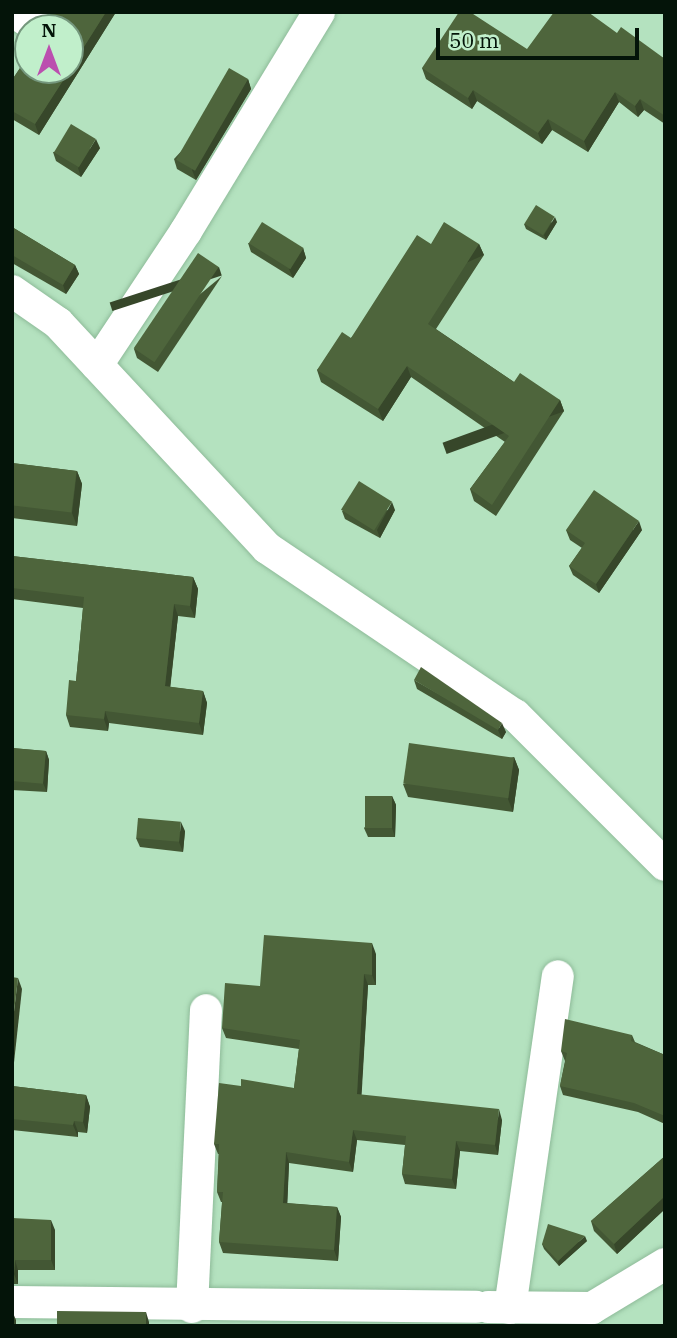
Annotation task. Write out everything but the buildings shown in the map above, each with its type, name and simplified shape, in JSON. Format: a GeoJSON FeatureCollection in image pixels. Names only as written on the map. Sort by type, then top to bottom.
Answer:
{"type":"FeatureCollection","features":[{"type":"Feature","properties":{"kind":"street"},"geometry":{"type":"LineString","coordinates":[[97,365],[186,231],[319,12]]}},
{"type":"Feature","properties":{"kind":"street"},"geometry":{"type":"LineString","coordinates":[[12,291],[58,323],[267,548],[515,715],[665,865]]}},
{"type":"Feature","properties":{"kind":"street"},"geometry":{"type":"LineString","coordinates":[[510,1308],[558,976]]}},
{"type":"Feature","properties":{"kind":"street"},"geometry":{"type":"LineString","coordinates":[[192,1307],[206,1010]]}},
{"type":"Feature","properties":{"kind":"street"},"geometry":{"type":"LineString","coordinates":[[12,1302],[472,1316],[510,1308],[592,1308],[665,1264]]}}]}
